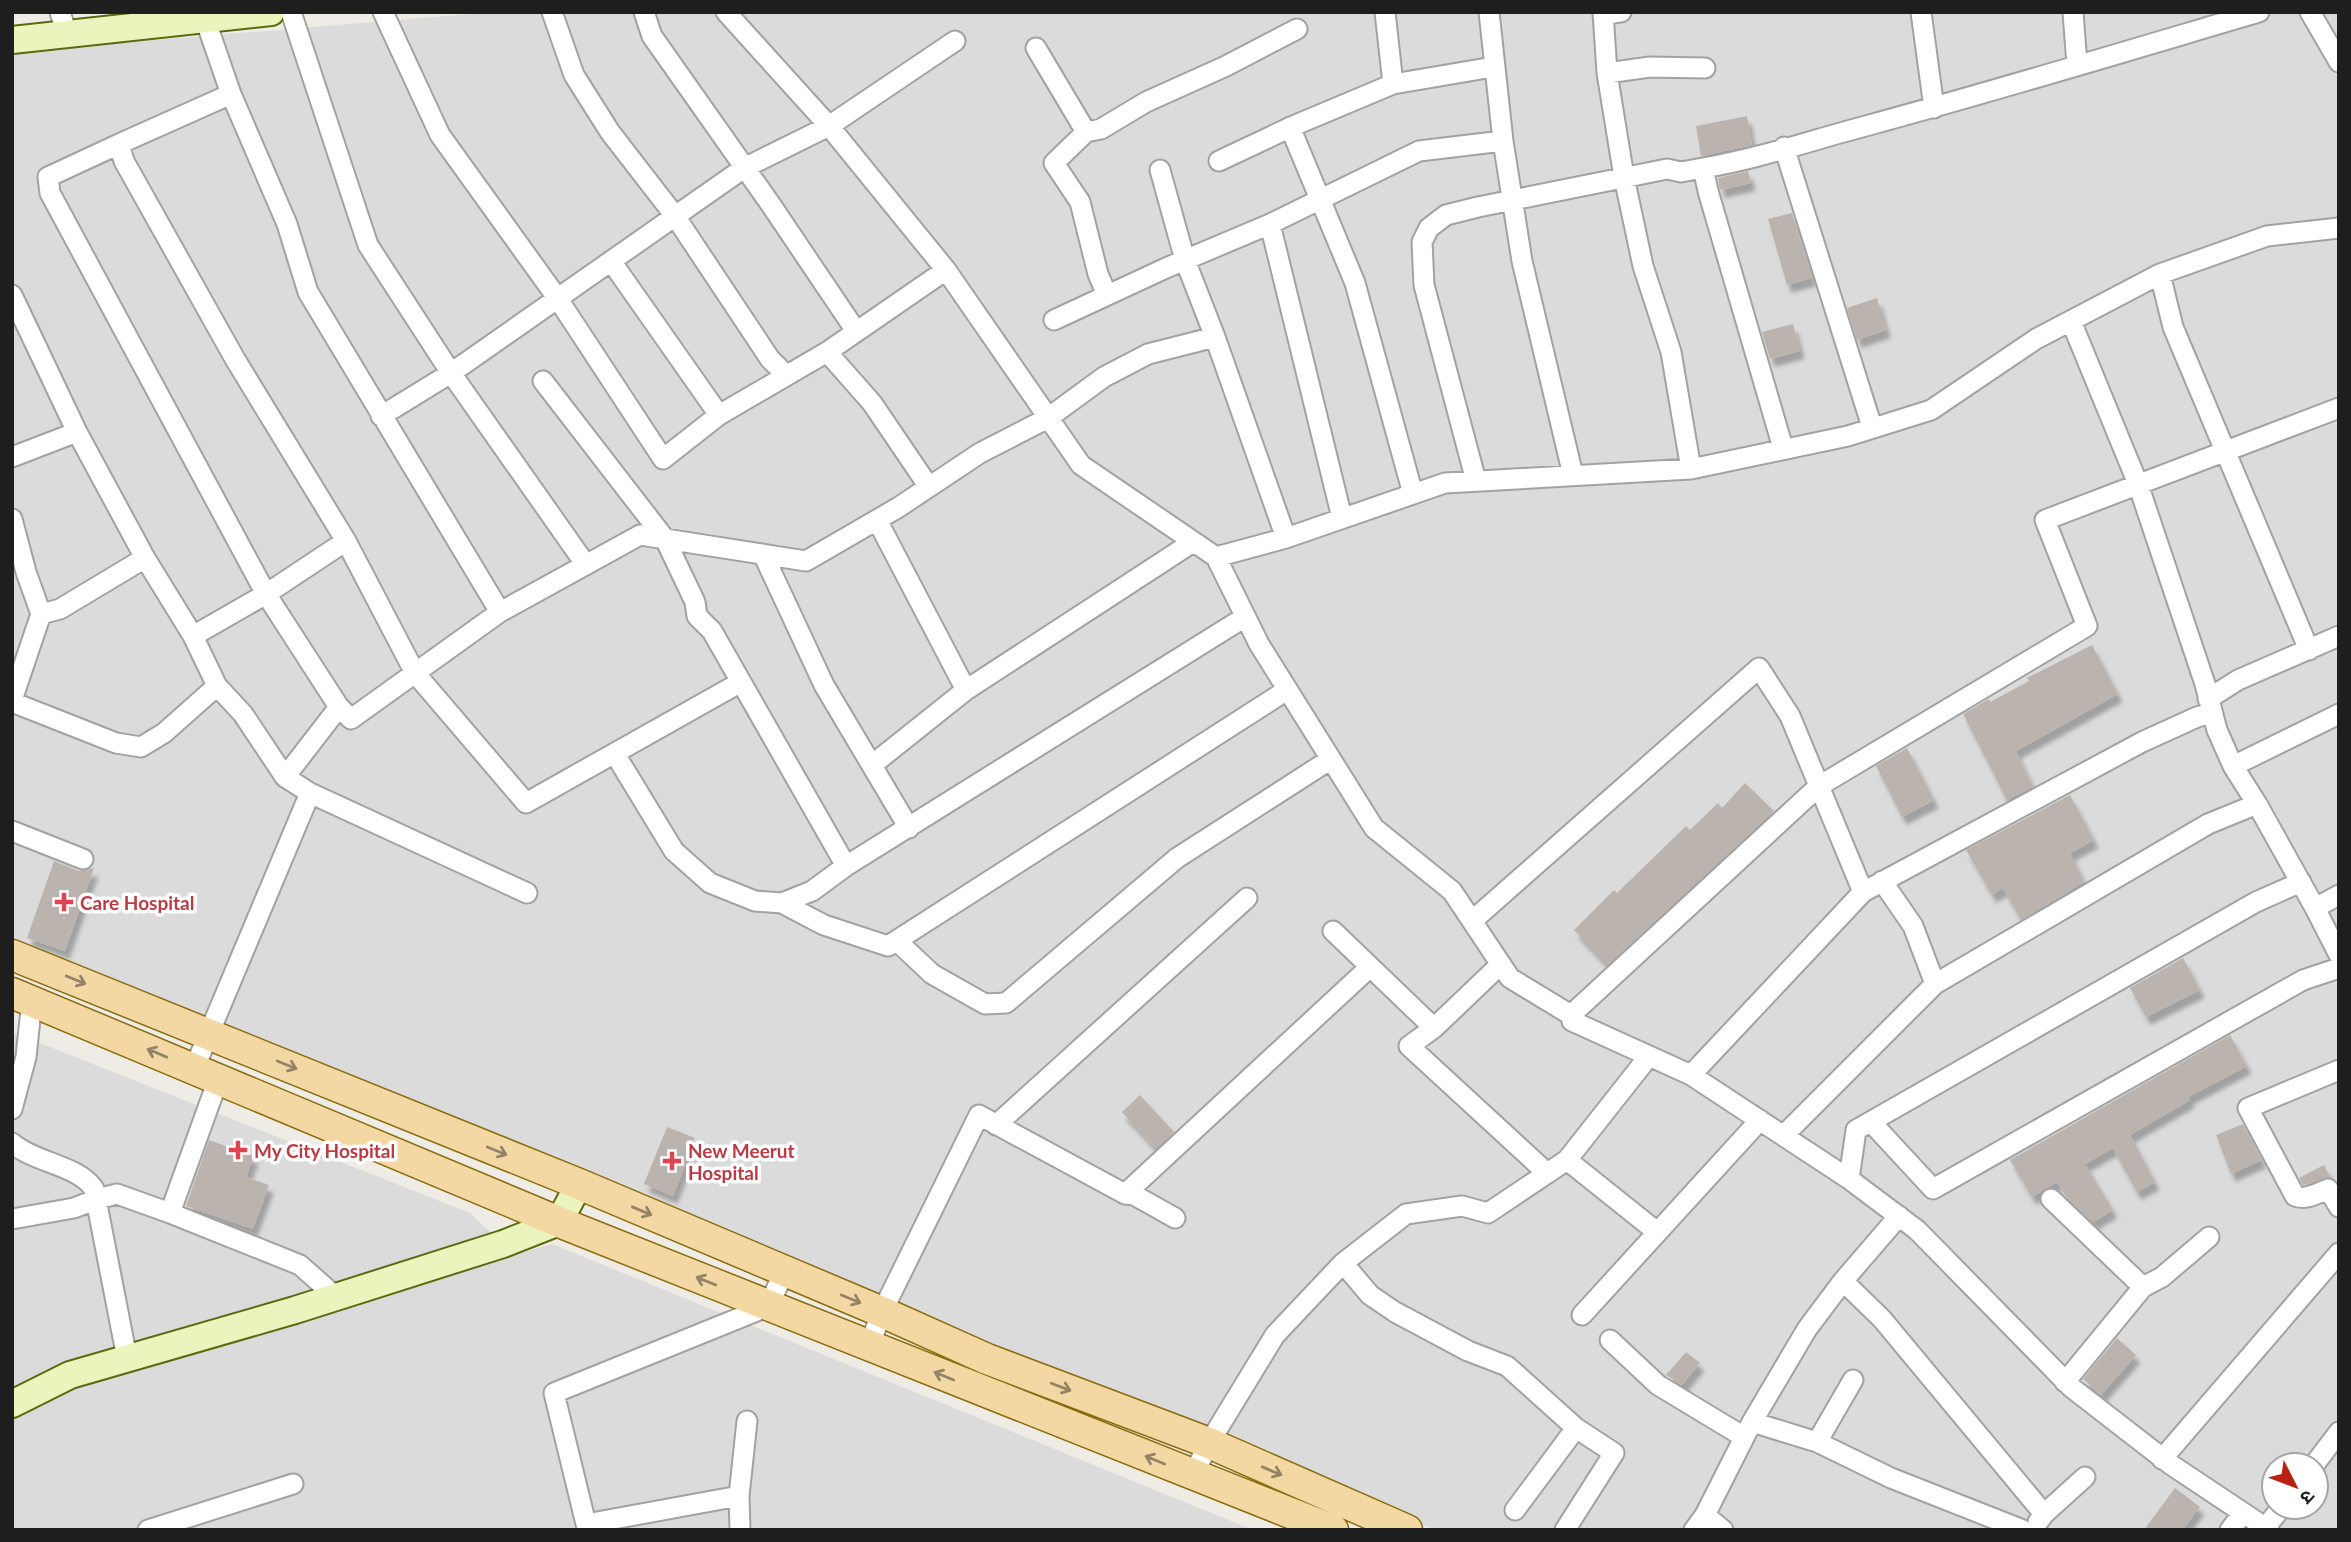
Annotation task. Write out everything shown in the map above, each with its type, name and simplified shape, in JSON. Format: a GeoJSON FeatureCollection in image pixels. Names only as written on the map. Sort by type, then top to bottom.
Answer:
{"type":"FeatureCollection","features":[{"type":"Feature","properties":{"kind":"main road"},"geometry":{"type":"LineString","coordinates":[[12,955],[579,1184],[987,1359],[1209,1443],[1407,1530]]}},
{"type":"Feature","properties":{"kind":"main road"},"geometry":{"type":"LineString","coordinates":[[22,996],[559,1222],[1333,1530]]}},
{"type":"Feature","properties":{"kind":"street"},"geometry":{"type":"LineString","coordinates":[[12,40],[64,23],[205,19],[271,12]]}},
{"type":"Feature","properties":{"kind":"street"},"geometry":{"type":"LineString","coordinates":[[291,12],[368,245],[452,373],[586,565]]}},
{"type":"Feature","properties":{"kind":"street"},"geometry":{"type":"LineString","coordinates":[[383,12],[440,135],[558,299],[663,459],[719,415],[827,352],[946,270]]}},
{"type":"Feature","properties":{"kind":"street"},"geometry":{"type":"LineString","coordinates":[[552,12],[574,75],[610,132],[674,216],[770,359],[786,375]]}},
{"type":"Feature","properties":{"kind":"street"},"geometry":{"type":"LineString","coordinates":[[644,12],[652,36],[856,331]]}},
{"type":"Feature","properties":{"kind":"street"},"geometry":{"type":"LineString","coordinates":[[726,12],[829,126],[946,270],[1081,465],[1216,557],[1259,644],[1374,828],[1452,891],[1510,978],[1571,1015],[1572,1021],[1691,1075],[1849,1179],[1917,1230],[2065,1382],[2162,1459],[2267,1529]]}},
{"type":"Feature","properties":{"kind":"street"},"geometry":{"type":"LineString","coordinates":[[1385,12],[1393,84]]}},
{"type":"Feature","properties":{"kind":"street"},"geometry":{"type":"LineString","coordinates":[[1489,12],[1493,67],[1522,261],[1573,475]]}},
{"type":"Feature","properties":{"kind":"street"},"geometry":{"type":"LineString","coordinates":[[1921,12],[1934,108]]}},
{"type":"Feature","properties":{"kind":"street"},"geometry":{"type":"LineString","coordinates":[[2073,12],[2077,65]]}},
{"type":"Feature","properties":{"kind":"street"},"geometry":{"type":"LineString","coordinates":[[1476,481],[1424,285],[1422,242],[1429,228],[1447,215],[1512,199],[1667,169],[1681,172],[1756,158],[2259,12]]}},
{"type":"Feature","properties":{"kind":"street"},"geometry":{"type":"LineString","coordinates":[[2310,12],[2339,62]]}},
{"type":"Feature","properties":{"kind":"street"},"geometry":{"type":"LineString","coordinates":[[1609,13],[1607,73],[1624,177],[1643,266],[1671,352],[1692,469]]}},
{"type":"Feature","properties":{"kind":"street"},"geometry":{"type":"LineString","coordinates":[[205,19],[231,94],[287,224],[308,292],[500,612]]}},
{"type":"Feature","properties":{"kind":"street"},"geometry":{"type":"LineString","coordinates":[[1107,295],[1098,274],[1080,202],[1054,163],[1086,132],[1101,129],[1146,102],[1226,66],[1297,29]]}},
{"type":"Feature","properties":{"kind":"street"},"geometry":{"type":"LineString","coordinates":[[381,416],[452,373],[744,168],[829,126],[955,41]]}},
{"type":"Feature","properties":{"kind":"street"},"geometry":{"type":"LineString","coordinates":[[1035,48],[1086,132]]}},
{"type":"Feature","properties":{"kind":"street"},"geometry":{"type":"LineString","coordinates":[[1219,161],[1290,127],[1393,84],[1493,67]]}},
{"type":"Feature","properties":{"kind":"street"},"geometry":{"type":"LineString","coordinates":[[1607,73],[1650,67],[1705,68]]}},
{"type":"Feature","properties":{"kind":"street"},"geometry":{"type":"LineString","coordinates":[[231,94],[48,177],[50,193],[266,594],[339,707],[351,719],[500,612],[640,535],[806,561],[877,520],[980,453],[1048,418],[1104,377],[1149,354],[1215,337]]}},
{"type":"Feature","properties":{"kind":"street"},"geometry":{"type":"LineString","coordinates":[[1290,127],[1355,283],[1413,494]]}},
{"type":"Feature","properties":{"kind":"street"},"geometry":{"type":"LineString","coordinates":[[1054,320],[1270,224],[1419,151],[1503,141]]}},
{"type":"Feature","properties":{"kind":"street"},"geometry":{"type":"LineString","coordinates":[[119,144],[124,161],[234,359],[346,541],[415,673],[526,803],[741,682]]}},
{"type":"Feature","properties":{"kind":"street"},"geometry":{"type":"LineString","coordinates":[[1784,148],[1872,427]]}},
{"type":"Feature","properties":{"kind":"street"},"geometry":{"type":"LineString","coordinates":[[1703,168],[1783,448]]}},
{"type":"Feature","properties":{"kind":"street"},"geometry":{"type":"LineString","coordinates":[[1160,170],[1185,260],[1286,538]]}},
{"type":"Feature","properties":{"kind":"street"},"geometry":{"type":"LineString","coordinates":[[1270,224],[1342,518]]}},
{"type":"Feature","properties":{"kind":"street"},"geometry":{"type":"LineString","coordinates":[[1216,557],[1286,538],[1445,483],[1692,469],[1848,436],[1931,410],[2036,339],[2161,274],[2267,236],[2339,228]]}},
{"type":"Feature","properties":{"kind":"street"},"geometry":{"type":"LineString","coordinates":[[611,261],[719,415]]}},
{"type":"Feature","properties":{"kind":"street"},"geometry":{"type":"LineString","coordinates":[[2161,274],[2173,327],[2309,650]]}},
{"type":"Feature","properties":{"kind":"street"},"geometry":{"type":"LineString","coordinates":[[12,295],[77,432],[145,558],[193,636],[217,686],[243,714],[285,777],[310,793],[527,893]]}},
{"type":"Feature","properties":{"kind":"street"},"geometry":{"type":"LineString","coordinates":[[2071,321],[2138,484],[2205,684],[2209,706],[2234,766],[2301,882],[2339,955]]}},
{"type":"Feature","properties":{"kind":"street"},"geometry":{"type":"LineString","coordinates":[[827,352],[872,403],[929,487]]}},
{"type":"Feature","properties":{"kind":"street"},"geometry":{"type":"LineString","coordinates":[[543,381],[665,539],[695,602],[697,616],[712,631],[846,866]]}},
{"type":"Feature","properties":{"kind":"street"},"geometry":{"type":"LineString","coordinates":[[1571,1015],[1819,786],[2087,626],[2045,520],[2339,408]]}},
{"type":"Feature","properties":{"kind":"street"},"geometry":{"type":"LineString","coordinates":[[12,457],[77,432]]}},
{"type":"Feature","properties":{"kind":"street"},"geometry":{"type":"LineString","coordinates":[[12,519],[41,614],[12,701],[116,743],[141,747],[164,733],[217,686]]}},
{"type":"Feature","properties":{"kind":"street"},"geometry":{"type":"LineString","coordinates":[[877,520],[966,690]]}},
{"type":"Feature","properties":{"kind":"street"},"geometry":{"type":"LineString","coordinates":[[193,636],[266,594],[346,541]]}},
{"type":"Feature","properties":{"kind":"street"},"geometry":{"type":"LineString","coordinates":[[872,765],[966,690],[1193,542]]}},
{"type":"Feature","properties":{"kind":"street"},"geometry":{"type":"LineString","coordinates":[[763,554],[824,685],[909,828]]}},
{"type":"Feature","properties":{"kind":"street"},"geometry":{"type":"LineString","coordinates":[[41,614],[60,609],[145,558]]}},
{"type":"Feature","properties":{"kind":"street"},"geometry":{"type":"LineString","coordinates":[[782,903],[812,891],[846,866],[1245,617]]}},
{"type":"Feature","properties":{"kind":"street"},"geometry":{"type":"LineString","coordinates":[[1691,1075],[1863,892],[2142,742],[2197,717],[2238,680],[2339,636]]}},
{"type":"Feature","properties":{"kind":"street"},"geometry":{"type":"LineString","coordinates":[[1472,920],[1759,668],[1790,716],[1863,892]]}},
{"type":"Feature","properties":{"kind":"street"},"geometry":{"type":"LineString","coordinates":[[615,754],[674,851],[710,884],[755,901],[782,903],[824,925],[888,946],[1287,690]]}},
{"type":"Feature","properties":{"kind":"street"},"geometry":{"type":"LineString","coordinates":[[285,777],[339,707]]}},
{"type":"Feature","properties":{"kind":"street"},"geometry":{"type":"LineString","coordinates":[[2234,766],[2339,714]]}},
{"type":"Feature","properties":{"kind":"street"},"geometry":{"type":"LineString","coordinates":[[897,941],[932,974],[985,1004],[1006,1003],[1177,858],[1331,759]]}},
{"type":"Feature","properties":{"kind":"street"},"geometry":{"type":"LineString","coordinates":[[170,1213],[206,1075],[209,1034],[310,793]]}},
{"type":"Feature","properties":{"kind":"street"},"geometry":{"type":"LineString","coordinates":[[1783,1135],[1935,984],[2208,824],[2257,804]]}},
{"type":"Feature","properties":{"kind":"street"},"geometry":{"type":"LineString","coordinates":[[12,831],[83,859]]}},
{"type":"Feature","properties":{"kind":"street"},"geometry":{"type":"LineString","coordinates":[[1882,881],[1913,926],[1935,984]]}},
{"type":"Feature","properties":{"kind":"street"},"geometry":{"type":"LineString","coordinates":[[1849,1179],[1856,1130],[2256,902],[2301,882]]}},
{"type":"Feature","properties":{"kind":"street"},"geometry":{"type":"LineString","coordinates":[[2315,908],[2339,895]]}},
{"type":"Feature","properties":{"kind":"street"},"geometry":{"type":"LineString","coordinates":[[996,1125],[1247,898]]}},
{"type":"Feature","properties":{"kind":"street"},"geometry":{"type":"LineString","coordinates":[[1333,931],[1434,1028]]}},
{"type":"Feature","properties":{"kind":"street"},"geometry":{"type":"LineString","coordinates":[[1501,964],[1434,1028],[1409,1046],[1547,1173]]}},
{"type":"Feature","properties":{"kind":"street"},"geometry":{"type":"LineString","coordinates":[[1125,1194],[1370,967]]}},
{"type":"Feature","properties":{"kind":"street"},"geometry":{"type":"LineString","coordinates":[[1871,1122],[1933,1189],[2303,980],[2339,968]]}},
{"type":"Feature","properties":{"kind":"street"},"geometry":{"type":"LineString","coordinates":[[12,1109],[26,1056],[22,996]]}},
{"type":"Feature","properties":{"kind":"street"},"geometry":{"type":"LineString","coordinates":[[1193,1475],[1209,1443],[1275,1335],[1343,1263],[1406,1214],[1462,1206],[1488,1213],[1567,1160],[1649,1056]]}},
{"type":"Feature","properties":{"kind":"street"},"geometry":{"type":"LineString","coordinates":[[2339,1070],[2248,1108],[2295,1196],[2305,1198],[2334,1187],[2339,1207]]}},
{"type":"Feature","properties":{"kind":"street"},"geometry":{"type":"LineString","coordinates":[[869,1346],[882,1312],[979,1115],[1175,1218]]}},
{"type":"Feature","properties":{"kind":"street"},"geometry":{"type":"LineString","coordinates":[[1582,1315],[1760,1120]]}},
{"type":"Feature","properties":{"kind":"street"},"geometry":{"type":"LineString","coordinates":[[12,1143],[37,1159],[88,1180],[97,1199],[127,1358]]}},
{"type":"Feature","properties":{"kind":"street"},"geometry":{"type":"LineString","coordinates":[[1567,1160],[1657,1233]]}},
{"type":"Feature","properties":{"kind":"street"},"geometry":{"type":"LineString","coordinates":[[12,1404],[70,1375],[336,1297],[503,1244],[559,1222],[579,1184]]}},
{"type":"Feature","properties":{"kind":"street"},"geometry":{"type":"LineString","coordinates":[[12,1219],[74,1208],[117,1194],[300,1265],[336,1297]]}},
{"type":"Feature","properties":{"kind":"street"},"geometry":{"type":"LineString","coordinates":[[2051,1199],[2143,1287]]}},
{"type":"Feature","properties":{"kind":"street"},"geometry":{"type":"LineString","coordinates":[[1723,1530],[1699,1522],[1748,1430],[1807,1329],[1843,1281],[1899,1216]]}},
{"type":"Feature","properties":{"kind":"street"},"geometry":{"type":"LineString","coordinates":[[2065,1382],[2143,1287],[2162,1277],[2209,1237]]}},
{"type":"Feature","properties":{"kind":"street"},"geometry":{"type":"LineString","coordinates":[[2162,1459],[2339,1253]]}},
{"type":"Feature","properties":{"kind":"street"},"geometry":{"type":"LineString","coordinates":[[1343,1263],[1370,1295],[1395,1312],[1468,1351],[1507,1366],[1576,1428],[1614,1453],[1565,1530]]}},
{"type":"Feature","properties":{"kind":"street"},"geometry":{"type":"LineString","coordinates":[[739,1496],[586,1524],[554,1393],[769,1306],[784,1271]]}},
{"type":"Feature","properties":{"kind":"street"},"geometry":{"type":"LineString","coordinates":[[1843,1281],[1882,1319],[2039,1522],[2085,1477]]}},
{"type":"Feature","properties":{"kind":"street"},"geometry":{"type":"LineString","coordinates":[[1610,1340],[1658,1385],[1748,1430],[1817,1443],[1891,1478],[2024,1530]]}},
{"type":"Feature","properties":{"kind":"street"},"geometry":{"type":"LineString","coordinates":[[1817,1443],[1853,1380]]}},
{"type":"Feature","properties":{"kind":"street"},"geometry":{"type":"LineString","coordinates":[[740,1530],[739,1496],[747,1421]]}},
{"type":"Feature","properties":{"kind":"street"},"geometry":{"type":"LineString","coordinates":[[1514,1510],[1576,1428]]}},
{"type":"Feature","properties":{"kind":"street"},"geometry":{"type":"LineString","coordinates":[[2325,1451],[2339,1432]]}},
{"type":"Feature","properties":{"kind":"street"},"geometry":{"type":"LineString","coordinates":[[148,1530],[293,1483]]}},
{"type":"Feature","properties":{"kind":"street"},"geometry":{"type":"LineString","coordinates":[[2230,1530],[2243,1513]]}},
{"type":"Feature","properties":{"kind":"shaded area"},"geometry":{"type":"Polygon","coordinates":[[[493,12],[2339,12],[2339,1530],[1435,1530],[1209,1443],[12,967],[12,52],[493,12]]]}},
{"type":"Feature","properties":{"kind":"shaded area"},"geometry":{"type":"Polygon","coordinates":[[[12,1032],[470,1213],[503,1244],[39,1391],[552,1244],[1253,1530],[12,1530],[12,1032]]]}},
{"type":"Feature","properties":{"kind":"building"},"geometry":{"type":"Polygon","coordinates":[[[1747,116],[1752,145],[1701,156],[1696,126],[1747,116]]]}},
{"type":"Feature","properties":{"kind":"building"},"geometry":{"type":"Polygon","coordinates":[[[1748,171],[1751,183],[1720,190],[1718,178],[1748,171]]]}},
{"type":"Feature","properties":{"kind":"building"},"geometry":{"type":"Polygon","coordinates":[[[1792,213],[1812,278],[1787,285],[1768,219],[1792,213]]]}},
{"type":"Feature","properties":{"kind":"building"},"geometry":{"type":"Polygon","coordinates":[[[1877,298],[1886,330],[1857,340],[1847,308],[1877,298]]]}},
{"type":"Feature","properties":{"kind":"building"},"geometry":{"type":"Polygon","coordinates":[[[1793,324],[1800,351],[1770,359],[1762,332],[1793,324]]]}},
{"type":"Feature","properties":{"kind":"building"},"geometry":{"type":"Polygon","coordinates":[[[2092,645],[2118,694],[2016,751],[2033,787],[2007,800],[1963,714],[1989,699],[1990,702],[2029,681],[2027,678],[2092,645]]]}},
{"type":"Feature","properties":{"kind":"building"},"geometry":{"type":"Polygon","coordinates":[[[1907,748],[1934,800],[1902,817],[1876,766],[1907,748]]]}},
{"type":"Feature","properties":{"kind":"building"},"geometry":{"type":"Polygon","coordinates":[[[1745,783],[1774,811],[1608,965],[1574,930],[1614,890],[1617,893],[1686,826],[1690,830],[1718,803],[1722,808],[1745,783]]]}},
{"type":"Feature","properties":{"kind":"building"},"geometry":{"type":"Polygon","coordinates":[[[2070,795],[2094,840],[2070,853],[2084,882],[2021,920],[2003,888],[1992,895],[1966,850],[2070,795]]]}},
{"type":"Feature","properties":{"kind":"building"},"geometry":{"type":"Polygon","coordinates":[[[54,861],[79,871],[94,868],[65,951],[27,938],[54,861]]]}},
{"type":"Feature","properties":{"kind":"building"},"geometry":{"type":"Polygon","coordinates":[[[2183,958],[2200,990],[2146,1017],[2130,988],[2183,958]]]}},
{"type":"Feature","properties":{"kind":"building"},"geometry":{"type":"Polygon","coordinates":[[[2230,1035],[2247,1066],[2188,1097],[2190,1100],[2130,1135],[2155,1182],[2137,1192],[2113,1148],[2085,1164],[2113,1210],[2093,1222],[2066,1196],[2057,1182],[2032,1197],[2010,1160],[2230,1035]]]}},
{"type":"Feature","properties":{"kind":"building"},"geometry":{"type":"Polygon","coordinates":[[[1140,1095],[1174,1132],[1156,1148],[1122,1112],[1140,1095]]]}},
{"type":"Feature","properties":{"kind":"building"},"geometry":{"type":"Polygon","coordinates":[[[2243,1124],[2262,1160],[2231,1174],[2216,1135],[2243,1124]]]}},
{"type":"Feature","properties":{"kind":"building"},"geometry":{"type":"Polygon","coordinates":[[[667,1127],[695,1138],[673,1196],[644,1184],[667,1127]]]}},
{"type":"Feature","properties":{"kind":"building"},"geometry":{"type":"Polygon","coordinates":[[[209,1140],[254,1156],[246,1177],[269,1185],[253,1229],[186,1206],[209,1140]]]}},
{"type":"Feature","properties":{"kind":"building"},"geometry":{"type":"Polygon","coordinates":[[[2324,1165],[2330,1177],[2303,1185],[2299,1178],[2324,1165]]]}},
{"type":"Feature","properties":{"kind":"building"},"geometry":{"type":"Polygon","coordinates":[[[2117,1338],[2136,1355],[2101,1395],[2083,1379],[2117,1338]]]}},
{"type":"Feature","properties":{"kind":"building"},"geometry":{"type":"Polygon","coordinates":[[[1686,1352],[1700,1363],[1682,1385],[1666,1375],[1686,1352]]]}},
{"type":"Feature","properties":{"kind":"building"},"geometry":{"type":"Polygon","coordinates":[[[2175,1488],[2200,1507],[2182,1530],[2144,1530],[2175,1488]]]}},
{"type":"Feature","properties":{"kind":"place","name":"Care Hospital"},"geometry":{"type":"Point","coordinates":[64,902]}},
{"type":"Feature","properties":{"kind":"place","name":"My City Hospital"},"geometry":{"type":"Point","coordinates":[238,1150]}},
{"type":"Feature","properties":{"kind":"place","name":"New Meerut Hospital"},"geometry":{"type":"Point","coordinates":[672,1161]}}]}
